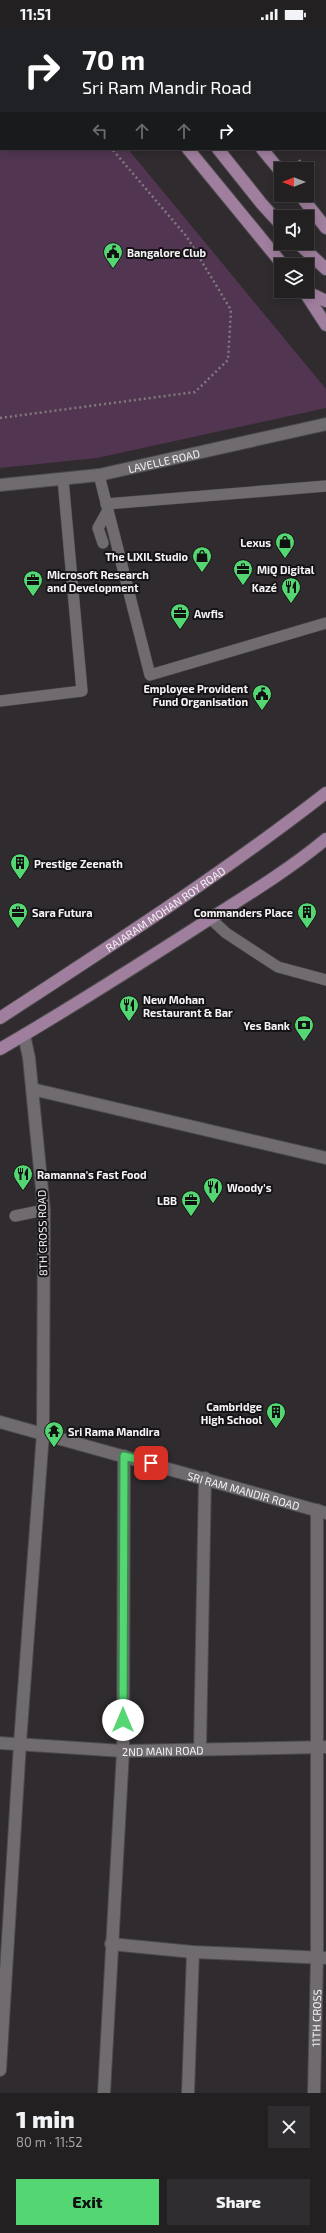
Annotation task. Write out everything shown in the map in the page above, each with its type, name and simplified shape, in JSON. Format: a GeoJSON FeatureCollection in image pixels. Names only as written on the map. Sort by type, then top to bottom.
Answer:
{"type":"FeatureCollection","features":[{"type":"Feature","properties":{"kind":"main road"},"geometry":{"type":"LineString","coordinates":[[189,150],[277,258]]}},
{"type":"Feature","properties":{"kind":"main road"},"geometry":{"type":"LineString","coordinates":[[219,150],[274,217]]}},
{"type":"Feature","properties":{"kind":"main road"},"geometry":{"type":"LineString","coordinates":[[263,150],[274,164]]}},
{"type":"Feature","properties":{"kind":"main road"},"geometry":{"type":"LineString","coordinates":[[306,202],[326,228]]}},
{"type":"Feature","properties":{"kind":"main road"},"geometry":{"type":"LineString","coordinates":[[306,250],[326,269]]}},
{"type":"Feature","properties":{"kind":"main road"},"geometry":{"type":"LineString","coordinates":[[314,295],[326,301]]}},
{"type":"Feature","properties":{"kind":"main road"},"geometry":{"type":"LineString","coordinates":[[309,298],[326,325]]}},
{"type":"Feature","properties":{"kind":"main road","name":"RAJARAM MOHAN ROY ROAD"},"geometry":{"type":"LineString","coordinates":[[0,1018],[210,878],[288,823],[326,793]]}},
{"type":"Feature","properties":{"kind":"main road"},"geometry":{"type":"LineString","coordinates":[[0,1049],[75,1006],[296,863],[326,838]]}},
{"type":"Feature","properties":{"kind":"street","name":"LAVELLE ROAD"},"geometry":{"type":"LineString","coordinates":[[0,485],[99,475],[326,424]]}},
{"type":"Feature","properties":{"kind":"street","name":"8TH CROSS ROAD"},"geometry":{"type":"LineString","coordinates":[[0,2070],[20,1743],[43,1433],[44,1210],[29,1058],[24,1035]]}},
{"type":"Feature","properties":{"kind":"street"},"geometry":{"type":"LineString","coordinates":[[32,1089],[326,1158]]}},
{"type":"Feature","properties":{"kind":"street","name":"SRI RAM MANDIR ROAD"},"geometry":{"type":"LineString","coordinates":[[0,1422],[205,1478],[322,1512]]}},
{"type":"Feature","properties":{"kind":"street"},"geometry":{"type":"LineString","coordinates":[[104,2093],[111,1944],[123,1751],[124,1456]]}},
{"type":"Feature","properties":{"kind":"street"},"geometry":{"type":"LineString","coordinates":[[200,1749],[205,1478]]}},
{"type":"Feature","properties":{"kind":"street","name":"11TH CROSS"},"geometry":{"type":"LineString","coordinates":[[314,2093],[321,1958],[322,1512]]}},
{"type":"Feature","properties":{"kind":"street","name":"2ND MAIN ROAD"},"geometry":{"type":"LineString","coordinates":[[0,1743],[20,1743],[123,1751],[321,1747]]}},
{"type":"Feature","properties":{"kind":"street"},"geometry":{"type":"LineString","coordinates":[[111,1944],[193,1952],[321,1958]]}},
{"type":"Feature","properties":{"kind":"street"},"geometry":{"type":"LineString","coordinates":[[188,2093],[193,1952]]}},
{"type":"Feature","properties":{"kind":"lane"},"geometry":{"type":"LineString","coordinates":[[99,475],[150,675],[326,623]]}},
{"type":"Feature","properties":{"kind":"lane"},"geometry":{"type":"LineString","coordinates":[[0,701],[82,691],[63,479]]}},
{"type":"Feature","properties":{"kind":"lane"},"geometry":{"type":"LineString","coordinates":[[107,507],[326,486]]}},
{"type":"Feature","properties":{"kind":"lane"},"geometry":{"type":"LineString","coordinates":[[103,543],[98,528],[107,507]]}},
{"type":"Feature","properties":{"kind":"lane"},"geometry":{"type":"LineString","coordinates":[[210,918],[226,933],[278,967],[326,980]]}},
{"type":"Feature","properties":{"kind":"lane"},"geometry":{"type":"LineString","coordinates":[[15,1216],[44,1210]]}},
{"type":"Feature","properties":{"kind":"path"},"geometry":{"type":"LineString","coordinates":[[0,418],[195,392],[228,360],[231,310],[187,237],[113,150]]}},
{"type":"Feature","properties":{"kind":"shaded area","name":"Bangalore Club"},"geometry":{"type":"Polygon","coordinates":[[[0,150],[129,150],[326,389],[326,408],[97,458],[0,468],[0,150]]]}},
{"type":"Feature","properties":{"kind":"place","name":"Bangalore Club"},"geometry":{"type":"Point","coordinates":[113,269]}},
{"type":"Feature","properties":{"kind":"place","name":"Lexus"},"geometry":{"type":"Point","coordinates":[285,559]}},
{"type":"Feature","properties":{"kind":"place","name":"The LIXIL Studio"},"geometry":{"type":"Point","coordinates":[202,573]}},
{"type":"Feature","properties":{"kind":"place","name":"MiQ Digital"},"geometry":{"type":"Point","coordinates":[243,586]}},
{"type":"Feature","properties":{"kind":"place","name":"Microsoft Research and Development"},"geometry":{"type":"Point","coordinates":[33,597]}},
{"type":"Feature","properties":{"kind":"place","name":"Kazé"},"geometry":{"type":"Point","coordinates":[291,604]}},
{"type":"Feature","properties":{"kind":"place","name":"Awfis"},"geometry":{"type":"Point","coordinates":[180,630]}},
{"type":"Feature","properties":{"kind":"place","name":"Employee Provident Fund Organisation"},"geometry":{"type":"Point","coordinates":[262,711]}},
{"type":"Feature","properties":{"kind":"place","name":"Prestige Zeenath"},"geometry":{"type":"Point","coordinates":[20,880]}},
{"type":"Feature","properties":{"kind":"place","name":"Sara Futura"},"geometry":{"type":"Point","coordinates":[18,929]}},
{"type":"Feature","properties":{"kind":"place","name":"Commanders Place"},"geometry":{"type":"Point","coordinates":[307,929]}},
{"type":"Feature","properties":{"kind":"place","name":"New Mohan Restaurant & Bar"},"geometry":{"type":"Point","coordinates":[129,1022]}},
{"type":"Feature","properties":{"kind":"place","name":"Yes Bank"},"geometry":{"type":"Point","coordinates":[304,1042]}},
{"type":"Feature","properties":{"kind":"place","name":"Ramanna's Fast Food"},"geometry":{"type":"Point","coordinates":[23,1191]}},
{"type":"Feature","properties":{"kind":"place","name":"Woody's"},"geometry":{"type":"Point","coordinates":[213,1204]}},
{"type":"Feature","properties":{"kind":"place","name":"LBB"},"geometry":{"type":"Point","coordinates":[191,1217]}},
{"type":"Feature","properties":{"kind":"place","name":"Cambridge High School"},"geometry":{"type":"Point","coordinates":[276,1429]}},
{"type":"Feature","properties":{"kind":"place","name":"Sri Rama Mandira"},"geometry":{"type":"Point","coordinates":[54,1448]}},
{"type":"Feature","properties":{"kind":"route"},"geometry":{"type":"LineString","coordinates":[[123,1720],[124,1456],[151,1463]]}}]}
